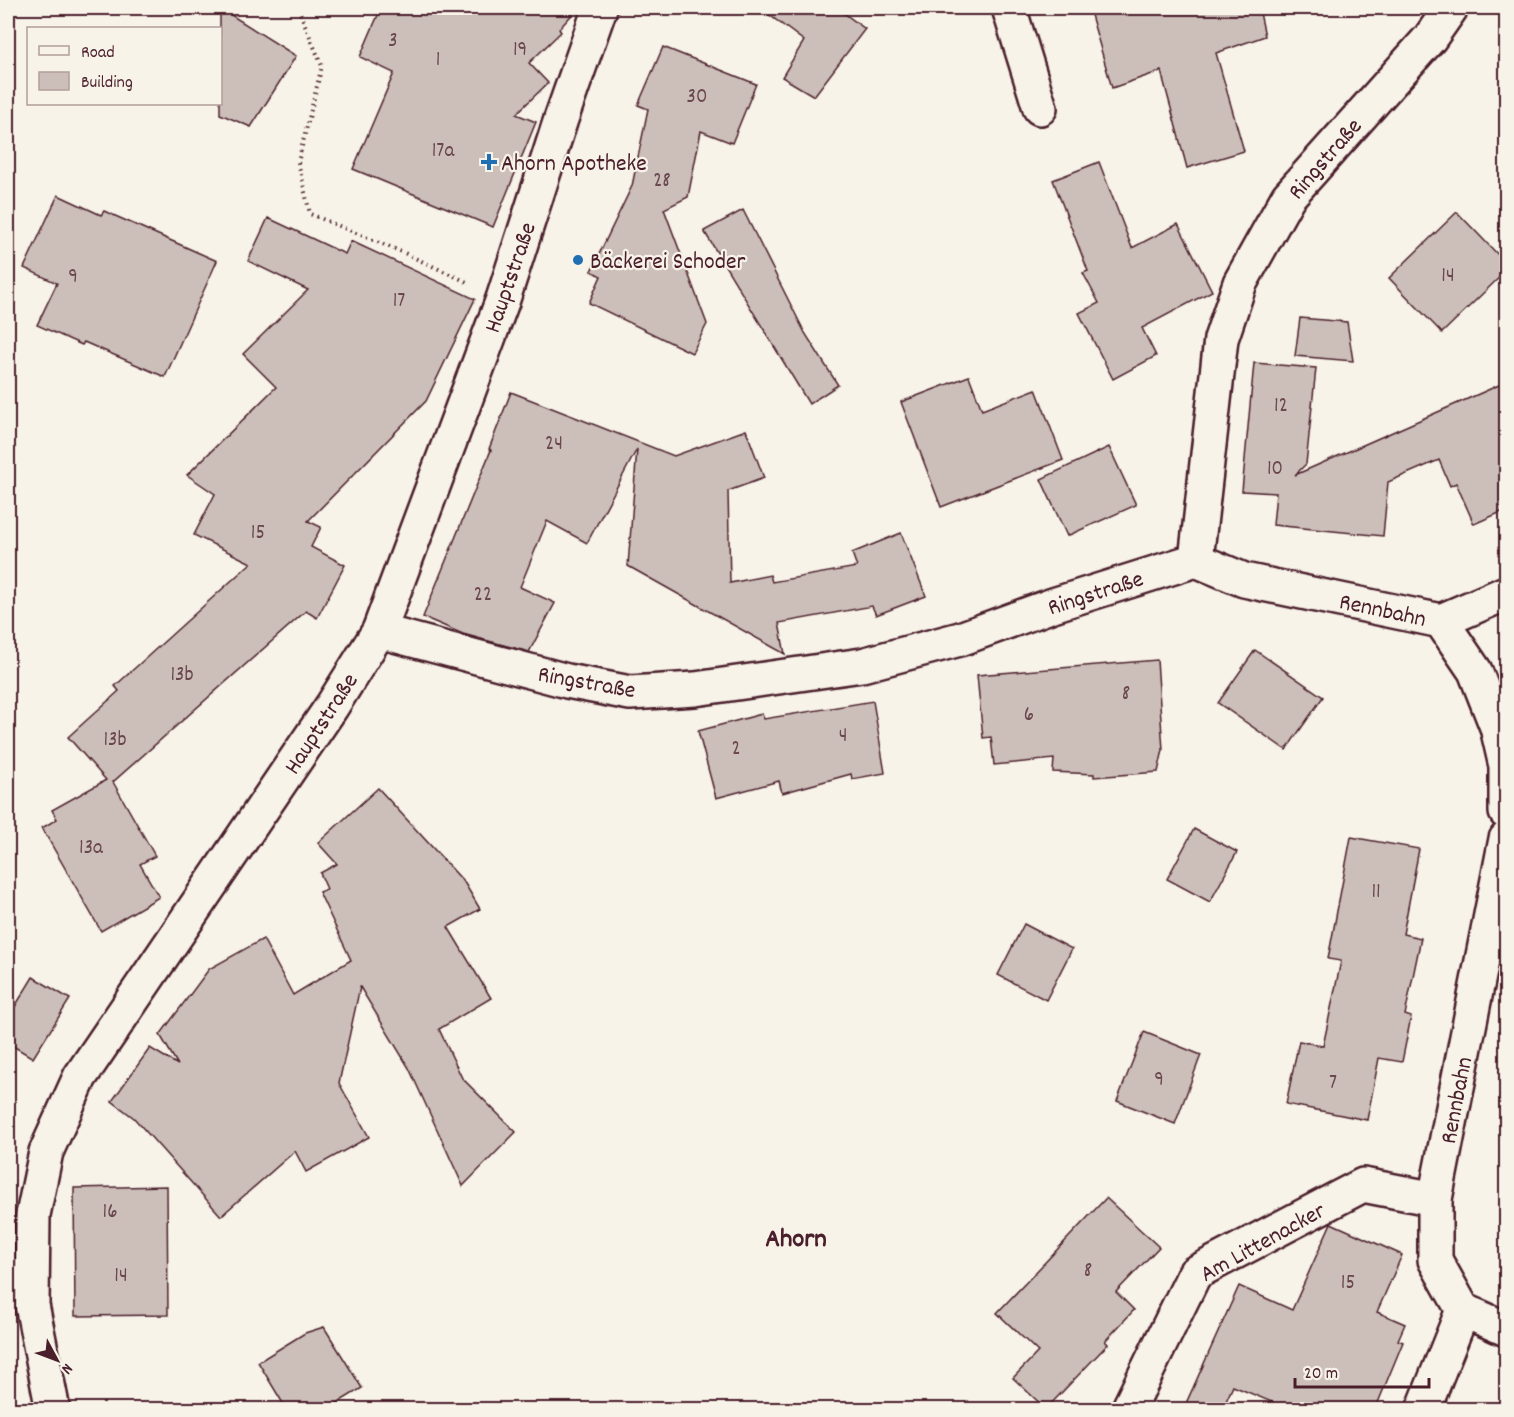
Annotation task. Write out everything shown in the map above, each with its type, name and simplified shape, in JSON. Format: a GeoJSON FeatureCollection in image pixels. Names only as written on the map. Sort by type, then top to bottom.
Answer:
{"type":"FeatureCollection","features":[{"type":"Feature","properties":{"kind":"street","name":"Hauptstraße"},"geometry":{"type":"LineString","coordinates":[[54,1410],[32,1305],[20,1218],[46,1152],[80,1077],[332,706],[379,631],[503,299],[561,119],[600,8]]}},
{"type":"Feature","properties":{"kind":"street"},"geometry":{"type":"LineString","coordinates":[[1009,8],[1040,108]]}},
{"type":"Feature","properties":{"kind":"street","name":"Ringstraße"},"geometry":{"type":"LineString","coordinates":[[379,631],[567,681],[630,693],[695,689],[862,665],[960,639],[1053,605],[1196,560],[1221,339],[1240,283],[1288,197],[1430,38],[1451,8]]}},
{"type":"Feature","properties":{"kind":"street","name":"Rennbahn"},"geometry":{"type":"LineString","coordinates":[[1196,560],[1244,580],[1441,621],[1475,671],[1497,727],[1506,766],[1506,812]]}},
{"type":"Feature","properties":{"kind":"street"},"geometry":{"type":"LineString","coordinates":[[1441,621],[1506,593]]}},
{"type":"Feature","properties":{"kind":"street","name":"Rennbahn"},"geometry":{"type":"LineString","coordinates":[[1463,1310],[1435,1260],[1435,1198],[1506,839]]}},
{"type":"Feature","properties":{"kind":"street","name":"Am Littenacker"},"geometry":{"type":"LineString","coordinates":[[1128,1410],[1195,1273],[1363,1185],[1435,1198]]}},
{"type":"Feature","properties":{"kind":"street"},"geometry":{"type":"LineString","coordinates":[[1423,1410],[1463,1310],[1506,1329]]}},
{"type":"Feature","properties":{"kind":"path"},"geometry":{"type":"LineString","coordinates":[[298,8],[322,66],[298,162],[310,214],[402,252],[503,299]]}},
{"type":"Feature","properties":{"kind":"building"},"geometry":{"type":"Polygon","coordinates":[[[220,8],[296,56],[251,127],[220,114],[222,27],[220,27],[220,8]]]}},
{"type":"Feature","properties":{"kind":"building"},"geometry":{"type":"Polygon","coordinates":[[[381,8],[578,8],[559,29],[561,32],[529,63],[548,83],[516,114],[536,122],[493,227],[353,169],[394,73],[360,57],[381,8]]]}},
{"type":"Feature","properties":{"kind":"building"},"geometry":{"type":"Polygon","coordinates":[[[760,8],[837,8],[865,29],[814,96],[782,77],[804,41],[760,8]]]}},
{"type":"Feature","properties":{"kind":"building"},"geometry":{"type":"Polygon","coordinates":[[[1089,8],[1259,8],[1265,36],[1216,53],[1244,151],[1187,168],[1161,71],[1112,88],[1089,8]]]}},
{"type":"Feature","properties":{"kind":"building"},"geometry":{"type":"Polygon","coordinates":[[[663,47],[756,84],[732,143],[701,131],[688,197],[664,209],[707,324],[692,353],[589,303],[601,276],[591,271],[632,186],[648,109],[638,105],[663,47]]]}},
{"type":"Feature","properties":{"kind":"building"},"geometry":{"type":"Polygon","coordinates":[[[1099,162],[1132,248],[1178,224],[1212,291],[1142,328],[1156,356],[1113,379],[1079,313],[1099,303],[1083,273],[1088,271],[1053,180],[1099,162]]]}},
{"type":"Feature","properties":{"kind":"building"},"geometry":{"type":"Polygon","coordinates":[[[58,195],[101,215],[104,211],[217,261],[165,377],[84,342],[82,345],[37,325],[57,283],[24,268],[58,195]]]}},
{"type":"Feature","properties":{"kind":"building"},"geometry":{"type":"Polygon","coordinates":[[[743,210],[805,333],[838,385],[809,404],[704,231],[743,210]]]}},
{"type":"Feature","properties":{"kind":"building"},"geometry":{"type":"Polygon","coordinates":[[[1457,212],[1506,263],[1506,271],[1442,333],[1389,278],[1457,212]]]}},
{"type":"Feature","properties":{"kind":"building"},"geometry":{"type":"Polygon","coordinates":[[[268,218],[345,254],[351,241],[475,299],[426,401],[308,521],[321,527],[311,547],[345,565],[317,618],[306,611],[113,782],[155,856],[140,864],[159,897],[101,931],[42,828],[57,819],[52,810],[106,780],[68,737],[119,691],[115,686],[251,563],[194,535],[215,494],[187,475],[276,387],[243,354],[308,290],[248,261],[268,218]]]}},
{"type":"Feature","properties":{"kind":"building"},"geometry":{"type":"Polygon","coordinates":[[[1300,318],[1347,322],[1353,361],[1295,356],[1300,318]]]}},
{"type":"Feature","properties":{"kind":"building"},"geometry":{"type":"Polygon","coordinates":[[[1254,363],[1316,368],[1306,464],[1295,475],[1506,382],[1506,510],[1474,524],[1456,483],[1450,486],[1439,460],[1388,482],[1383,536],[1273,525],[1276,493],[1242,491],[1254,363]]]}},
{"type":"Feature","properties":{"kind":"building"},"geometry":{"type":"Polygon","coordinates":[[[969,376],[982,410],[1036,389],[1063,460],[941,507],[901,402],[969,376]]]}},
{"type":"Feature","properties":{"kind":"building"},"geometry":{"type":"Polygon","coordinates":[[[511,392],[674,456],[746,430],[764,478],[728,491],[730,583],[770,575],[772,582],[857,567],[852,553],[901,533],[926,596],[876,615],[872,606],[779,623],[785,654],[628,566],[637,449],[587,543],[547,521],[520,587],[555,603],[529,652],[463,634],[423,617],[491,450],[489,449],[511,392]]]}},
{"type":"Feature","properties":{"kind":"building"},"geometry":{"type":"Polygon","coordinates":[[[1109,447],[1136,505],[1067,536],[1041,479],[1109,447]]]}},
{"type":"Feature","properties":{"kind":"building"},"geometry":{"type":"Polygon","coordinates":[[[1255,650],[1323,697],[1286,750],[1218,703],[1255,650]]]}},
{"type":"Feature","properties":{"kind":"building"},"geometry":{"type":"Polygon","coordinates":[[[1157,660],[1163,750],[1158,772],[1094,777],[1094,774],[1053,772],[1054,759],[994,765],[991,737],[983,738],[977,675],[1157,660]]]}},
{"type":"Feature","properties":{"kind":"building"},"geometry":{"type":"Polygon","coordinates":[[[873,701],[885,773],[852,779],[851,774],[782,793],[779,781],[716,798],[698,731],[762,714],[764,719],[873,701]]]}},
{"type":"Feature","properties":{"kind":"building"},"geometry":{"type":"Polygon","coordinates":[[[378,788],[464,882],[480,909],[448,927],[491,998],[439,1029],[462,1078],[516,1132],[463,1186],[409,1068],[360,987],[339,1083],[369,1137],[306,1172],[295,1151],[221,1216],[134,1118],[112,1101],[150,1048],[178,1065],[160,1035],[209,969],[263,939],[293,995],[351,960],[319,892],[327,889],[320,873],[337,864],[318,843],[378,788]]]}},
{"type":"Feature","properties":{"kind":"building"},"geometry":{"type":"Polygon","coordinates":[[[1194,829],[1237,852],[1210,902],[1167,879],[1194,829]]]}},
{"type":"Feature","properties":{"kind":"building"},"geometry":{"type":"Polygon","coordinates":[[[1351,837],[1419,849],[1403,934],[1421,938],[1405,1015],[1411,1017],[1402,1062],[1379,1058],[1367,1120],[1286,1104],[1299,1041],[1323,1046],[1341,961],[1328,959],[1351,837]]]}},
{"type":"Feature","properties":{"kind":"building"},"geometry":{"type":"Polygon","coordinates":[[[1024,924],[1072,949],[1046,1000],[998,975],[1024,924]]]}},
{"type":"Feature","properties":{"kind":"building"},"geometry":{"type":"Polygon","coordinates":[[[33,977],[70,999],[33,1058],[8,1043],[8,1018],[33,977]]]}},
{"type":"Feature","properties":{"kind":"building"},"geometry":{"type":"Polygon","coordinates":[[[1144,1032],[1201,1055],[1175,1124],[1117,1101],[1144,1032]]]}},
{"type":"Feature","properties":{"kind":"building"},"geometry":{"type":"Polygon","coordinates":[[[167,1186],[168,1315],[75,1316],[74,1188],[167,1186]]]}},
{"type":"Feature","properties":{"kind":"building"},"geometry":{"type":"Polygon","coordinates":[[[1106,1198],[1159,1247],[1116,1292],[1134,1310],[1105,1341],[1108,1344],[1046,1409],[1013,1378],[1038,1352],[997,1313],[1106,1198]]]}},
{"type":"Feature","properties":{"kind":"building"},"geometry":{"type":"Polygon","coordinates":[[[1331,1223],[1402,1255],[1377,1312],[1405,1324],[1398,1340],[1403,1342],[1375,1410],[1291,1410],[1233,1386],[1222,1410],[1183,1410],[1239,1286],[1292,1310],[1331,1223]]]}},
{"type":"Feature","properties":{"kind":"building"},"geometry":{"type":"Polygon","coordinates":[[[324,1327],[362,1388],[326,1410],[287,1410],[258,1362],[305,1333],[324,1327]]]}},
{"type":"Feature","properties":{"kind":"place","name":"Ahorn Apotheke"},"geometry":{"type":"Point","coordinates":[489,162]}},
{"type":"Feature","properties":{"kind":"place","name":"Bäckerei Schoder"},"geometry":{"type":"Point","coordinates":[578,260]}},
{"type":"Feature","properties":{"kind":"district","name":"Ahorn"},"geometry":{"type":"Point","coordinates":[796,1237]}}]}
